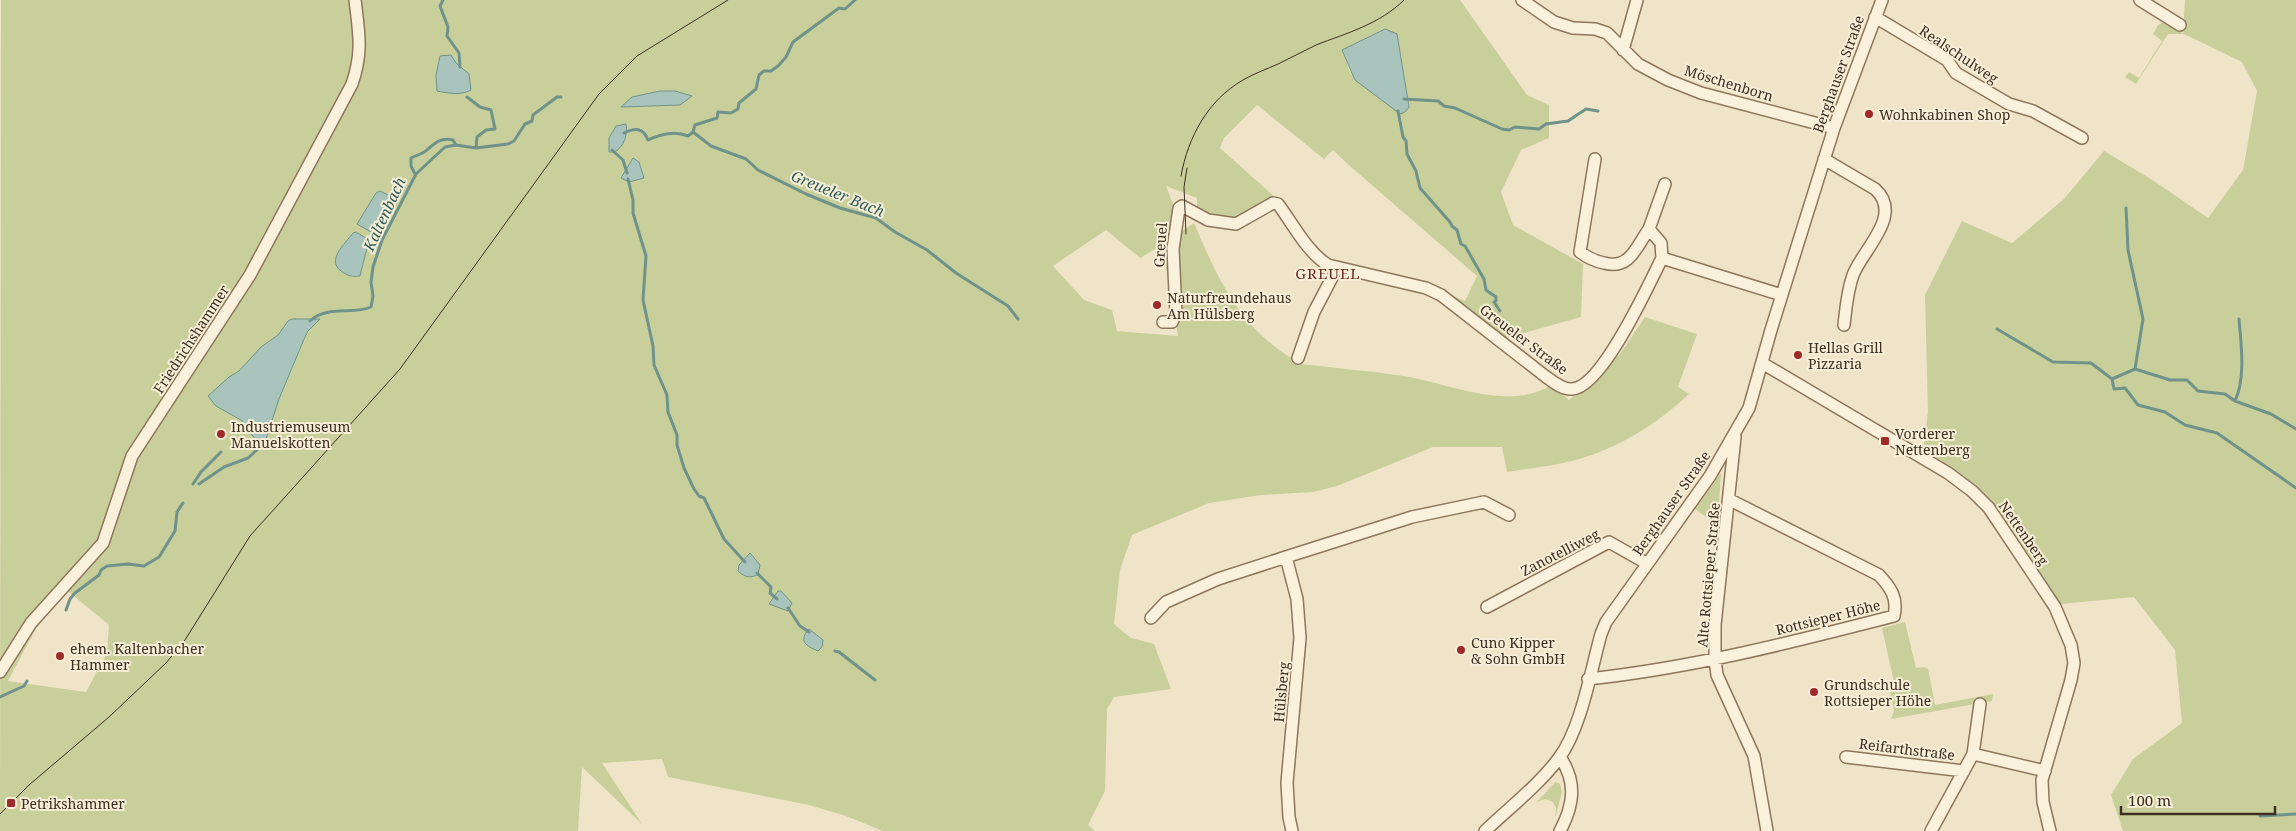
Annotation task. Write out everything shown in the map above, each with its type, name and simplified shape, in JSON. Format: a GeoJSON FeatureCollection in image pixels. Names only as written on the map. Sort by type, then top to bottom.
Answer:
{"type":"FeatureCollection","features":[{"type":"Feature","properties":{"kind":"street","name":"Friedrichshammer"},"geometry":{"type":"LineString","coordinates":[[0,672],[31,624],[103,543],[132,456],[250,275],[343,102],[352,84],[359,62],[359,33],[355,0]]}},
{"type":"Feature","properties":{"kind":"street","name":"Möschenborn"},"geometry":{"type":"LineString","coordinates":[[1522,0],[1554,22],[1573,28],[1595,29],[1607,33],[1638,64],[1668,80],[1701,93],[1834,128]]}},
{"type":"Feature","properties":{"kind":"street"},"geometry":{"type":"LineString","coordinates":[[1623,50],[1637,0]]}},
{"type":"Feature","properties":{"kind":"street","name":"Berghauser Straße"},"geometry":{"type":"LineString","coordinates":[[1485,831],[1547,773],[1560,757],[1575,728],[1606,622],[1710,476],[1736,433],[1753,398],[1782,295],[1834,128],[1882,0]]}},
{"type":"Feature","properties":{"kind":"street"},"geometry":{"type":"LineString","coordinates":[[2140,0],[2180,25]]}},
{"type":"Feature","properties":{"kind":"street","name":"Realschulweg"},"geometry":{"type":"LineString","coordinates":[[1875,17],[1947,60],[1956,73],[2009,104],[2033,111],[2082,138]]}},
{"type":"Feature","properties":{"kind":"street"},"geometry":{"type":"LineString","coordinates":[[1595,159],[1580,252],[1589,259],[1615,266],[1626,263],[1649,229],[1665,184]]}},
{"type":"Feature","properties":{"kind":"street"},"geometry":{"type":"LineString","coordinates":[[1824,159],[1875,189],[1880,193],[1886,206],[1882,224],[1853,274],[1847,294],[1844,325]]}},
{"type":"Feature","properties":{"kind":"street","name":"Greuel"},"geometry":{"type":"LineString","coordinates":[[1163,322],[1172,322],[1176,313],[1172,249],[1174,228],[1179,208],[1182,206],[1208,220],[1236,224],[1273,203],[1278,204],[1322,261],[1337,268],[1426,288],[1446,298]]}},
{"type":"Feature","properties":{"kind":"street"},"geometry":{"type":"LineString","coordinates":[[1649,229],[1661,243],[1662,258],[1782,295]]}},
{"type":"Feature","properties":{"kind":"street","name":"Greueler Straße"},"geometry":{"type":"LineString","coordinates":[[1446,298],[1545,376],[1562,387],[1574,389],[1583,384],[1609,357],[1662,258]]}},
{"type":"Feature","properties":{"kind":"street"},"geometry":{"type":"LineString","coordinates":[[1298,358],[1314,312],[1337,268]]}},
{"type":"Feature","properties":{"kind":"street","name":"Nettenberg"},"geometry":{"type":"LineString","coordinates":[[1762,363],[1948,473],[1984,502],[2055,607],[2069,636],[2073,654],[2071,680],[2042,780],[2043,802],[2050,831]]}},
{"type":"Feature","properties":{"kind":"street","name":"Alte Rottsieper Straße"},"geometry":{"type":"LineString","coordinates":[[1736,433],[1715,625],[1715,660],[1718,675],[1754,756],[1767,831]]}},
{"type":"Feature","properties":{"kind":"street","name":"Rottsieper Höhe"},"geometry":{"type":"LineString","coordinates":[[1588,679],[1715,660],[1894,616],[1895,597],[1879,575],[1730,500]]}},
{"type":"Feature","properties":{"kind":"street"},"geometry":{"type":"LineString","coordinates":[[1151,618],[1166,602],[1218,579],[1412,517],[1484,502],[1509,515]]}},
{"type":"Feature","properties":{"kind":"street","name":"Zanotelliweg"},"geometry":{"type":"LineString","coordinates":[[1486,607],[1609,542],[1646,564]]}},
{"type":"Feature","properties":{"kind":"street","name":"Hülsberg"},"geometry":{"type":"LineString","coordinates":[[1286,557],[1297,599],[1300,638],[1287,783],[1289,818],[1292,831]]}},
{"type":"Feature","properties":{"kind":"street","name":"Reifarthstraße"},"geometry":{"type":"LineString","coordinates":[[1931,831],[1973,754],[1980,704]]}},
{"type":"Feature","properties":{"kind":"street","name":"Reifarthstraße"},"geometry":{"type":"LineString","coordinates":[[1973,754],[2045,771]]}},
{"type":"Feature","properties":{"kind":"street"},"geometry":{"type":"LineString","coordinates":[[1560,757],[1569,770],[1572,786],[1568,814],[1560,831]]}},
{"type":"Feature","properties":{"kind":"street","name":"Reifarthstraße"},"geometry":{"type":"LineString","coordinates":[[1846,757],[1964,771]]}},
{"type":"Feature","properties":{"kind":"green space"},"geometry":{"type":"Polygon","coordinates":[[[1,0],[1460,0],[1527,95],[1549,105],[1549,138],[1521,150],[1501,192],[1513,225],[1583,264],[1581,317],[1506,338],[1444,292],[1465,301],[1477,276],[1333,150],[1324,159],[1257,105],[1224,138],[1220,148],[1277,199],[1234,220],[1222,220],[1197,210],[1197,198],[1166,186],[1173,204],[1168,235],[1163,243],[1194,223],[1213,266],[1235,304],[1263,336],[1280,351],[1301,364],[1403,376],[1497,396],[1516,396],[1534,393],[1552,385],[1569,400],[1620,354],[1645,317],[1697,334],[1678,387],[1689,394],[1637,434],[1592,455],[1559,464],[1507,472],[1502,447],[1433,447],[1337,486],[1313,492],[1261,495],[1209,503],[1132,535],[1120,570],[1114,624],[1131,638],[1154,644],[1171,689],[1114,697],[1107,709],[1105,791],[1088,825],[1095,831],[883,831],[846,816],[809,805],[668,777],[662,759],[602,763],[642,824],[582,767],[578,831],[0,831],[1,0]],[[1385,29],[1342,50],[1351,74],[1409,107],[1397,34],[1385,29]],[[660,91],[632,97],[622,107],[680,105],[660,91]],[[1106,230],[1053,266],[1084,300],[1112,310],[1117,331],[1178,336],[1162,245],[1140,258],[1106,230]],[[292,319],[288,321],[278,335],[261,347],[239,371],[229,377],[216,406],[241,420],[258,443],[266,439],[279,399],[304,339],[308,331],[319,319],[292,319]],[[68,591],[42,617],[8,681],[86,692],[107,653],[109,625],[68,591]]]}},
{"type":"Feature","properties":{"kind":"green space"},"geometry":{"type":"Polygon","coordinates":[[[2185,0],[2296,0],[2296,831],[2123,831],[2111,795],[2133,759],[2182,723],[2175,650],[2134,597],[2061,604],[1995,507],[1953,471],[1923,451],[1928,412],[1925,295],[1962,221],[2012,243],[2064,199],[2104,151],[2151,179],[2208,218],[2243,170],[2257,91],[2242,62],[2183,34],[2185,0]]]}},
{"type":"Feature","properties":{"kind":"green space"},"geometry":{"type":"Polygon","coordinates":[[[2165,21],[2174,24],[2183,34],[2168,34],[2136,84],[2125,77],[2129,72],[2139,78],[2162,41],[2153,34],[2158,25],[2165,21]]]}},
{"type":"Feature","properties":{"kind":"green space"},"geometry":{"type":"Polygon","coordinates":[[[1721,473],[1718,519],[1706,517],[1695,509],[1721,473]]]}},
{"type":"Feature","properties":{"kind":"green space"},"geometry":{"type":"Polygon","coordinates":[[[1905,622],[1916,668],[1924,667],[1928,669],[1935,705],[1993,694],[1992,701],[1891,719],[1894,711],[1888,683],[1894,682],[1882,628],[1905,622]]]}},
{"type":"Feature","properties":{"kind":"green space"},"geometry":{"type":"Polygon","coordinates":[[[1555,782],[1560,784],[1562,792],[1555,818],[1556,808],[1553,802],[1545,799],[1537,802],[1555,782]]]}},
{"type":"Feature","properties":{"kind":"water"},"geometry":{"type":"Polygon","coordinates":[[[1385,29],[1397,34],[1409,107],[1400,114],[1355,80],[1342,50],[1385,29]]]}},
{"type":"Feature","properties":{"kind":"water"},"geometry":{"type":"Polygon","coordinates":[[[451,55],[456,63],[469,74],[471,90],[467,92],[450,93],[437,91],[436,75],[440,56],[451,55]]]}},
{"type":"Feature","properties":{"kind":"water"},"geometry":{"type":"Polygon","coordinates":[[[660,91],[675,91],[692,96],[680,105],[621,107],[632,97],[660,91]]]}},
{"type":"Feature","properties":{"kind":"water"},"geometry":{"type":"Polygon","coordinates":[[[626,124],[625,140],[618,150],[609,152],[609,138],[616,126],[626,124]]]}},
{"type":"Feature","properties":{"kind":"water"},"geometry":{"type":"Polygon","coordinates":[[[633,158],[639,162],[644,178],[629,182],[621,178],[633,158]]]}},
{"type":"Feature","properties":{"kind":"water"},"geometry":{"type":"Polygon","coordinates":[[[380,191],[394,198],[394,200],[378,229],[371,232],[357,224],[376,193],[380,191]]]}},
{"type":"Feature","properties":{"kind":"water"},"geometry":{"type":"Polygon","coordinates":[[[356,232],[369,240],[360,276],[343,273],[335,262],[338,252],[353,233],[356,232]]]}},
{"type":"Feature","properties":{"kind":"water"},"geometry":{"type":"Polygon","coordinates":[[[292,319],[320,319],[308,331],[304,339],[279,399],[266,439],[258,443],[241,420],[216,406],[208,396],[229,377],[239,371],[261,347],[278,335],[288,321],[292,319]]]}},
{"type":"Feature","properties":{"kind":"water"},"geometry":{"type":"Polygon","coordinates":[[[750,553],[760,565],[758,574],[750,577],[738,571],[739,565],[750,553]]]}},
{"type":"Feature","properties":{"kind":"water"},"geometry":{"type":"Polygon","coordinates":[[[778,591],[781,591],[792,603],[788,611],[769,604],[778,591]]]}},
{"type":"Feature","properties":{"kind":"water"},"geometry":{"type":"Polygon","coordinates":[[[809,629],[823,640],[822,647],[818,651],[805,643],[804,637],[809,629]]]}},
{"type":"Feature","properties":{"kind":"waterway"},"geometry":{"type":"LineString","coordinates":[[443,0],[440,6],[448,27],[447,36],[459,53],[460,67]]}},
{"type":"Feature","properties":{"kind":"waterway","name":"Kaltenbach"},"geometry":{"type":"LineString","coordinates":[[624,133],[638,130],[644,133],[648,140],[668,134],[688,136],[693,132],[695,125],[717,118],[718,112],[731,113],[738,109],[739,103],[756,89],[759,75],[764,71],[771,71],[778,66],[786,57],[793,42],[839,8],[845,9],[855,0]]}},
{"type":"Feature","properties":{"kind":"waterway"},"geometry":{"type":"LineString","coordinates":[[467,97],[480,107],[491,110],[495,129],[486,130],[477,137],[476,148]]}},
{"type":"Feature","properties":{"kind":"waterway","name":"Kaltenbach"},"geometry":{"type":"LineString","coordinates":[[310,321],[324,313],[371,307],[373,267],[382,240],[416,174],[445,147],[456,145],[476,148],[508,144],[514,141],[525,124],[532,121],[533,115],[557,97],[561,97]]}},
{"type":"Feature","properties":{"kind":"waterway"},"geometry":{"type":"LineString","coordinates":[[1404,99],[1438,101],[1444,106],[1455,108],[1502,129],[1509,130],[1515,127],[1539,129],[1546,124],[1568,121],[1586,109],[1598,111]]}},
{"type":"Feature","properties":{"kind":"waterway","name":"Möschenborn"},"geometry":{"type":"LineString","coordinates":[[1398,111],[1403,137],[1406,141],[1407,154],[1416,171],[1420,188],[1457,230],[1461,244],[1465,246],[1484,279],[1486,290],[1496,297],[1494,302],[1500,311]]}},
{"type":"Feature","properties":{"kind":"waterway","name":"Greueler Bach"},"geometry":{"type":"LineString","coordinates":[[693,132],[711,146],[746,159],[758,170],[806,194],[840,208],[876,218],[895,232],[927,250],[956,273],[1008,306],[1018,319]]}},
{"type":"Feature","properties":{"kind":"waterway"},"geometry":{"type":"LineString","coordinates":[[415,174],[411,166],[411,158],[424,153],[442,140],[453,140],[456,145]]}},
{"type":"Feature","properties":{"kind":"waterway"},"geometry":{"type":"LineString","coordinates":[[612,150],[623,160],[627,173]]}},
{"type":"Feature","properties":{"kind":"waterway"},"geometry":{"type":"LineString","coordinates":[[628,179],[633,200],[633,213],[646,256],[643,300],[653,346],[654,365],[667,395],[668,412],[677,435],[677,445],[684,468],[694,489],[699,496],[704,498],[724,539],[745,562]]}},
{"type":"Feature","properties":{"kind":"waterway"},"geometry":{"type":"LineString","coordinates":[[2126,208],[2128,250],[2143,319],[2135,369]]}},
{"type":"Feature","properties":{"kind":"waterway"},"geometry":{"type":"LineString","coordinates":[[2235,401],[2241,382],[2242,371],[2239,319]]}},
{"type":"Feature","properties":{"kind":"waterway"},"geometry":{"type":"LineString","coordinates":[[1997,329],[2053,362],[2091,363],[2112,379],[2135,369],[2170,380],[2187,380],[2198,391],[2225,394],[2235,401],[2271,414],[2296,429]]}},
{"type":"Feature","properties":{"kind":"waterway"},"geometry":{"type":"LineString","coordinates":[[2112,379],[2114,389],[2125,388],[2138,405],[2165,412],[2185,425],[2217,433],[2296,488]]}},
{"type":"Feature","properties":{"kind":"waterway"},"geometry":{"type":"LineString","coordinates":[[199,484],[224,467],[248,458],[259,448],[260,443]]}},
{"type":"Feature","properties":{"kind":"waterway","name":"Kaltenbach"},"geometry":{"type":"LineString","coordinates":[[193,484],[201,472],[221,452]]}},
{"type":"Feature","properties":{"kind":"waterway","name":"Kaltenbach"},"geometry":{"type":"LineString","coordinates":[[66,610],[70,599],[75,593],[99,575],[101,570],[107,566],[128,564],[144,566],[159,557],[175,531],[177,512],[183,503]]}},
{"type":"Feature","properties":{"kind":"waterway"},"geometry":{"type":"LineString","coordinates":[[757,573],[771,587],[770,593],[777,599]]}},
{"type":"Feature","properties":{"kind":"waterway"},"geometry":{"type":"LineString","coordinates":[[788,608],[800,626],[809,632]]}},
{"type":"Feature","properties":{"kind":"waterway"},"geometry":{"type":"LineString","coordinates":[[835,651],[839,652],[875,680]]}},
{"type":"Feature","properties":{"kind":"waterway","name":"Kaltenbach"},"geometry":{"type":"LineString","coordinates":[[0,697],[24,686],[27,681]]}},
{"type":"Feature","properties":{"kind":"waterway"},"geometry":{"type":"LineString","coordinates":[[2260,816],[2296,814]]}},
{"type":"Feature","properties":{"kind":"tram line"},"geometry":{"type":"LineString","coordinates":[[0,814],[29,785],[109,717],[166,663],[185,640],[250,536],[400,369],[599,94],[637,56],[728,0]]}},
{"type":"Feature","properties":{"kind":"tram line"},"geometry":{"type":"LineString","coordinates":[[1181,176],[1184,161],[1194,134],[1210,109],[1231,88],[1247,78],[1316,45],[1374,22],[1404,0]]}},
{"type":"Feature","properties":{"kind":"tram line"},"geometry":{"type":"LineString","coordinates":[[1186,234],[1184,187],[1187,168]]}},
{"type":"Feature","properties":{"kind":"place","name":"Wohnkabinen Shop"},"geometry":{"type":"Point","coordinates":[1869,114]}},
{"type":"Feature","properties":{"kind":"place","name":"Naturfreundehaus Am Hülsberg"},"geometry":{"type":"Point","coordinates":[1157,305]}},
{"type":"Feature","properties":{"kind":"place","name":"Hellas Grill Pizzaria"},"geometry":{"type":"Point","coordinates":[1798,355]}},
{"type":"Feature","properties":{"kind":"place","name":"Industriemuseum Manuelskotten"},"geometry":{"type":"Point","coordinates":[221,434]}},
{"type":"Feature","properties":{"kind":"place","name":"Vorderer Nettenberg"},"geometry":{"type":"Point","coordinates":[1885,441]}},
{"type":"Feature","properties":{"kind":"place","name":"Cuno Kipper & Sohn GmbH"},"geometry":{"type":"Point","coordinates":[1461,650]}},
{"type":"Feature","properties":{"kind":"place","name":"ehem. Kaltenbacher Hammer"},"geometry":{"type":"Point","coordinates":[60,656]}},
{"type":"Feature","properties":{"kind":"place","name":"Grundschule Rottsieper Höhe"},"geometry":{"type":"Point","coordinates":[1814,692]}},
{"type":"Feature","properties":{"kind":"place","name":"Petrikshammer"},"geometry":{"type":"Point","coordinates":[11,803]}},
{"type":"Feature","properties":{"kind":"district","name":"GREUEL"},"geometry":{"type":"Point","coordinates":[1328,273]}}]}
